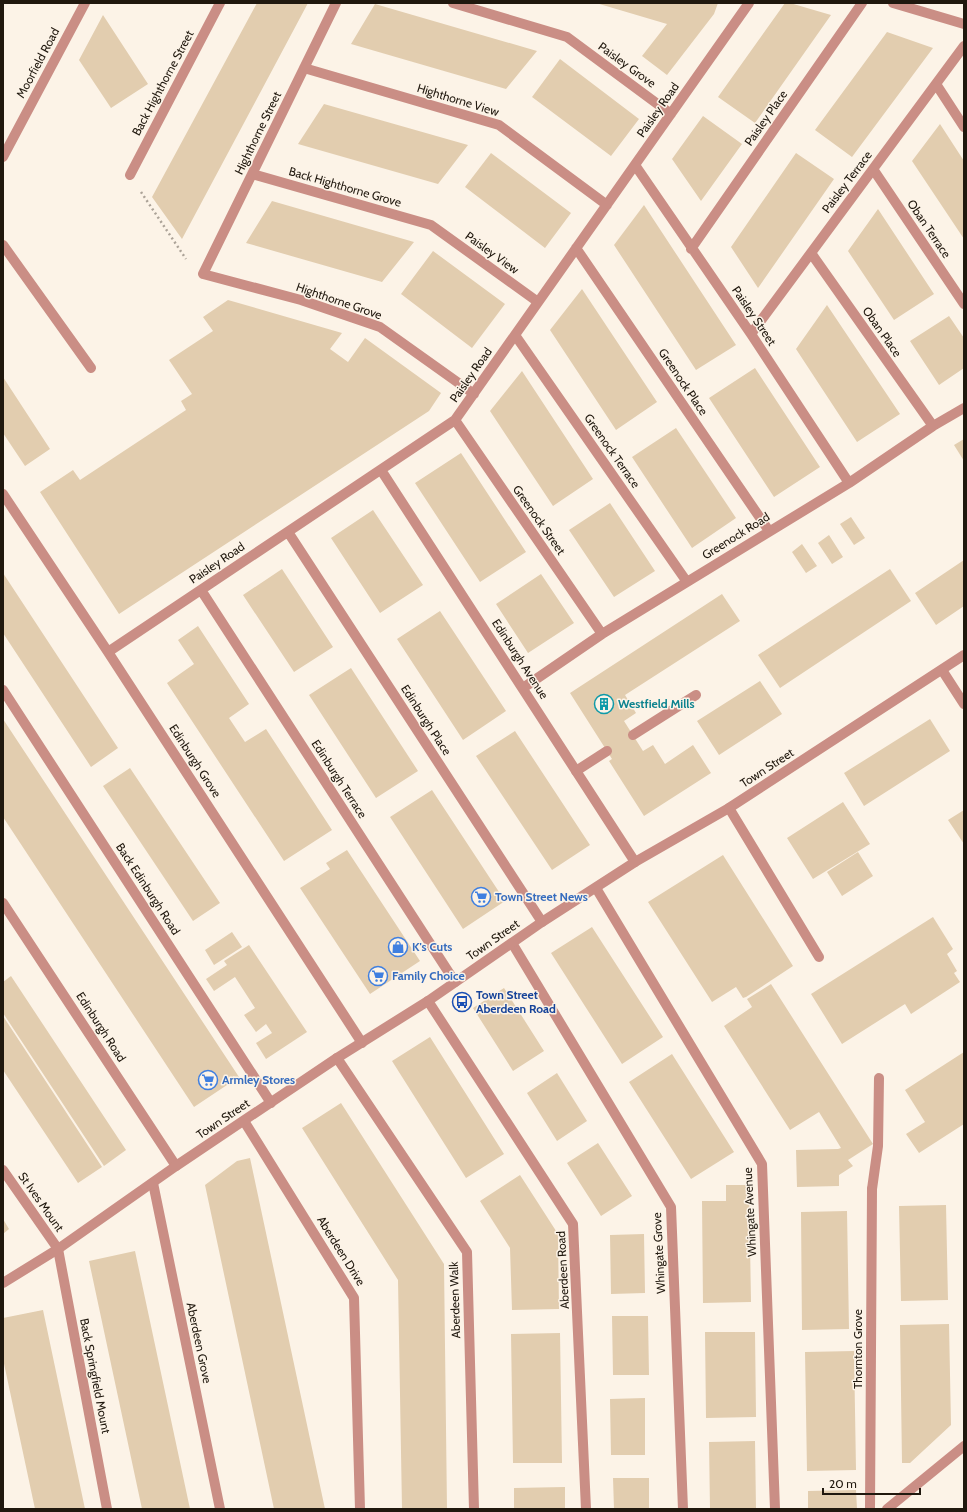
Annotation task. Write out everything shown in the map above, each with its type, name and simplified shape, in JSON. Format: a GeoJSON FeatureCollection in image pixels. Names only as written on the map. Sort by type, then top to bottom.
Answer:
{"type":"FeatureCollection","features":[{"type":"Feature","properties":{"kind":"street","name":"Moorfield Road"},"geometry":{"type":"LineString","coordinates":[[3,156],[85,3]]}},
{"type":"Feature","properties":{"kind":"street","name":"Back Highthorne Street"},"geometry":{"type":"LineString","coordinates":[[130,175],[220,3]]}},
{"type":"Feature","properties":{"kind":"street","name":"Highthorne Street"},"geometry":{"type":"LineString","coordinates":[[203,274],[336,3]]}},
{"type":"Feature","properties":{"kind":"street","name":"Paisley Grove"},"geometry":{"type":"LineString","coordinates":[[453,3],[567,37],[671,114]]}},
{"type":"Feature","properties":{"kind":"street","name":"Paisley Road"},"geometry":{"type":"LineString","coordinates":[[108,652],[455,420],[749,3]]}},
{"type":"Feature","properties":{"kind":"street","name":"Paisley Place"},"geometry":{"type":"LineString","coordinates":[[691,249],[862,3]]}},
{"type":"Feature","properties":{"kind":"street"},"geometry":{"type":"LineString","coordinates":[[893,3],[964,24]]}},
{"type":"Feature","properties":{"kind":"street","name":"Paisley Terrace"},"geometry":{"type":"LineString","coordinates":[[751,334],[964,46]]}},
{"type":"Feature","properties":{"kind":"street","name":"Highthorne View"},"geometry":{"type":"LineString","coordinates":[[304,68],[499,125],[607,205]]}},
{"type":"Feature","properties":{"kind":"street"},"geometry":{"type":"LineString","coordinates":[[936,84],[964,127]]}},
{"type":"Feature","properties":{"kind":"street","name":"Paisley Street"},"geometry":{"type":"LineString","coordinates":[[635,165],[691,249],[751,334],[849,483]]}},
{"type":"Feature","properties":{"kind":"street","name":"Oban Terrace"},"geometry":{"type":"LineString","coordinates":[[873,169],[964,304]]}},
{"type":"Feature","properties":{"kind":"street","name":"Back Highthorne Grove"},"geometry":{"type":"LineString","coordinates":[[252,174],[431,225]]}},
{"type":"Feature","properties":{"kind":"street","name":"Paisley View"},"geometry":{"type":"LineString","coordinates":[[431,225],[538,302]]}},
{"type":"Feature","properties":{"kind":"street"},"geometry":{"type":"LineString","coordinates":[[3,245],[91,368]]}},
{"type":"Feature","properties":{"kind":"street","name":"Greenock Place"},"geometry":{"type":"LineString","coordinates":[[576,248],[769,531]]}},
{"type":"Feature","properties":{"kind":"street","name":"Oban Place"},"geometry":{"type":"LineString","coordinates":[[811,253],[933,426]]}},
{"type":"Feature","properties":{"kind":"street","name":"Highthorne Grove"},"geometry":{"type":"LineString","coordinates":[[203,274],[301,300],[380,327],[474,394]]}},
{"type":"Feature","properties":{"kind":"street","name":"Greenock Terrace"},"geometry":{"type":"LineString","coordinates":[[515,335],[687,582]]}},
{"type":"Feature","properties":{"kind":"street","name":"Greenock Road"},"geometry":{"type":"LineString","coordinates":[[523,688],[602,634],[849,483],[933,426],[964,408]]}},
{"type":"Feature","properties":{"kind":"street","name":"Greenock Street"},"geometry":{"type":"LineString","coordinates":[[455,420],[602,634]]}},
{"type":"Feature","properties":{"kind":"street","name":"Edinburgh Avenue"},"geometry":{"type":"LineString","coordinates":[[381,470],[635,862]]}},
{"type":"Feature","properties":{"kind":"street","name":"Edinburgh Grove"},"geometry":{"type":"LineString","coordinates":[[3,494],[108,652],[362,1043]]}},
{"type":"Feature","properties":{"kind":"street","name":"Edinburgh Place"},"geometry":{"type":"LineString","coordinates":[[288,532],[542,922]]}},
{"type":"Feature","properties":{"kind":"street","name":"Edinburgh Terrace"},"geometry":{"type":"LineString","coordinates":[[201,590],[455,982]]}},
{"type":"Feature","properties":{"kind":"street","name":"Town Street"},"geometry":{"type":"LineString","coordinates":[[3,1283],[58,1249],[176,1166],[337,1058],[428,1001],[542,922],[635,862],[729,808],[964,655]]}},
{"type":"Feature","properties":{"kind":"street"},"geometry":{"type":"LineString","coordinates":[[942,670],[964,704]]}},
{"type":"Feature","properties":{"kind":"street","name":"Back Edinburgh Road"},"geometry":{"type":"LineString","coordinates":[[3,690],[271,1103]]}},
{"type":"Feature","properties":{"kind":"street"},"geometry":{"type":"LineString","coordinates":[[633,735],[696,695]]}},
{"type":"Feature","properties":{"kind":"street"},"geometry":{"type":"LineString","coordinates":[[576,771],[607,751]]}},
{"type":"Feature","properties":{"kind":"street"},"geometry":{"type":"LineString","coordinates":[[729,808],[819,957]]}},
{"type":"Feature","properties":{"kind":"street","name":"Whingate Avenue"},"geometry":{"type":"LineString","coordinates":[[596,888],[762,1164],[775,1509]]}},
{"type":"Feature","properties":{"kind":"street","name":"Edinburgh Road"},"geometry":{"type":"LineString","coordinates":[[3,903],[176,1166]]}},
{"type":"Feature","properties":{"kind":"street","name":"Whingate Grove"},"geometry":{"type":"LineString","coordinates":[[512,943],[671,1207],[683,1509]]}},
{"type":"Feature","properties":{"kind":"street","name":"Aberdeen Road"},"geometry":{"type":"LineString","coordinates":[[428,1001],[574,1224],[586,1509]]}},
{"type":"Feature","properties":{"kind":"street","name":"Aberdeen Walk"},"geometry":{"type":"LineString","coordinates":[[337,1058],[467,1252],[474,1509]]}},
{"type":"Feature","properties":{"kind":"street","name":"Thornton Grove"},"geometry":{"type":"LineString","coordinates":[[870,1509],[872,1189],[878,1146],[879,1078]]}},
{"type":"Feature","properties":{"kind":"street","name":"Aberdeen Drive"},"geometry":{"type":"LineString","coordinates":[[244,1121],[354,1298],[360,1509]]}},
{"type":"Feature","properties":{"kind":"street","name":"St Ives Mount"},"geometry":{"type":"LineString","coordinates":[[3,1170],[58,1249]]}},
{"type":"Feature","properties":{"kind":"street","name":"Aberdeen Grove"},"geometry":{"type":"LineString","coordinates":[[153,1183],[220,1509]]}},
{"type":"Feature","properties":{"kind":"street","name":"Back Springfield Mount"},"geometry":{"type":"LineString","coordinates":[[58,1249],[107,1509]]}},
{"type":"Feature","properties":{"kind":"street"},"geometry":{"type":"LineString","coordinates":[[887,1509],[964,1446]]}},
{"type":"Feature","properties":{"kind":"path"},"geometry":{"type":"LineString","coordinates":[[130,175],[195,272],[203,274]]}},
{"type":"Feature","properties":{"kind":"building"},"geometry":{"type":"Polygon","coordinates":[[[257,3],[308,3],[182,239],[152,197],[257,3]]]}},
{"type":"Feature","properties":{"kind":"building"},"geometry":{"type":"Polygon","coordinates":[[[596,3],[718,3],[714,14],[667,75],[642,56],[667,24],[596,3]]]}},
{"type":"Feature","properties":{"kind":"building"},"geometry":{"type":"Polygon","coordinates":[[[785,3],[790,3],[831,15],[755,123],[718,97],[785,3]]]}},
{"type":"Feature","properties":{"kind":"building"},"geometry":{"type":"Polygon","coordinates":[[[375,4],[537,51],[506,89],[351,44],[375,4]]]}},
{"type":"Feature","properties":{"kind":"building"},"geometry":{"type":"Polygon","coordinates":[[[103,15],[148,84],[111,108],[79,60],[103,15]]]}},
{"type":"Feature","properties":{"kind":"building"},"geometry":{"type":"Polygon","coordinates":[[[887,32],[933,48],[852,157],[815,130],[887,32]]]}},
{"type":"Feature","properties":{"kind":"building"},"geometry":{"type":"Polygon","coordinates":[[[560,59],[639,119],[611,156],[532,97],[560,59]]]}},
{"type":"Feature","properties":{"kind":"building"},"geometry":{"type":"Polygon","coordinates":[[[324,104],[468,145],[438,184],[298,144],[324,104]]]}},
{"type":"Feature","properties":{"kind":"building"},"geometry":{"type":"Polygon","coordinates":[[[703,116],[742,144],[701,201],[672,159],[703,116]]]}},
{"type":"Feature","properties":{"kind":"building"},"geometry":{"type":"Polygon","coordinates":[[[940,124],[964,161],[964,239],[912,161],[940,124]]]}},
{"type":"Feature","properties":{"kind":"building"},"geometry":{"type":"Polygon","coordinates":[[[491,153],[571,213],[545,248],[465,187],[491,153]]]}},
{"type":"Feature","properties":{"kind":"building"},"geometry":{"type":"Polygon","coordinates":[[[796,153],[834,179],[758,288],[731,247],[796,153]]]}},
{"type":"Feature","properties":{"kind":"building"},"geometry":{"type":"Polygon","coordinates":[[[272,201],[414,242],[382,282],[246,243],[272,201]]]}},
{"type":"Feature","properties":{"kind":"building"},"geometry":{"type":"Polygon","coordinates":[[[644,205],[736,345],[696,370],[614,245],[644,205]]]}},
{"type":"Feature","properties":{"kind":"building"},"geometry":{"type":"Polygon","coordinates":[[[878,209],[934,294],[894,320],[848,251],[878,209]]]}},
{"type":"Feature","properties":{"kind":"building"},"geometry":{"type":"Polygon","coordinates":[[[433,251],[505,304],[472,348],[401,294],[433,251]]]}},
{"type":"Feature","properties":{"kind":"building"},"geometry":{"type":"Polygon","coordinates":[[[582,289],[657,402],[616,430],[550,330],[582,289]]]}},
{"type":"Feature","properties":{"kind":"building"},"geometry":{"type":"Polygon","coordinates":[[[228,300],[342,333],[330,349],[348,362],[365,338],[441,393],[429,411],[119,614],[40,492],[73,470],[80,480],[186,410],[181,401],[192,394],[169,360],[213,331],[203,317],[228,300]]]}},
{"type":"Feature","properties":{"kind":"building"},"geometry":{"type":"Polygon","coordinates":[[[827,305],[900,414],[857,442],[796,349],[827,305]]]}},
{"type":"Feature","properties":{"kind":"building"},"geometry":{"type":"Polygon","coordinates":[[[949,316],[964,338],[964,368],[939,385],[910,341],[949,316]]]}},
{"type":"Feature","properties":{"kind":"building"},"geometry":{"type":"Polygon","coordinates":[[[755,368],[820,467],[774,497],[709,398],[755,368]]]}},
{"type":"Feature","properties":{"kind":"building"},"geometry":{"type":"Polygon","coordinates":[[[522,371],[593,479],[553,506],[490,411],[522,371]]]}},
{"type":"Feature","properties":{"kind":"building"},"geometry":{"type":"Polygon","coordinates":[[[3,377],[50,449],[25,466],[3,433],[3,377]]]}},
{"type":"Feature","properties":{"kind":"building"},"geometry":{"type":"Polygon","coordinates":[[[676,428],[736,518],[692,548],[632,457],[676,428]]]}},
{"type":"Feature","properties":{"kind":"building"},"geometry":{"type":"Polygon","coordinates":[[[964,439],[964,461],[954,445],[964,439]]]}},
{"type":"Feature","properties":{"kind":"building"},"geometry":{"type":"Polygon","coordinates":[[[461,453],[526,552],[480,582],[415,483],[461,453]]]}},
{"type":"Feature","properties":{"kind":"building"},"geometry":{"type":"Polygon","coordinates":[[[610,503],[655,571],[614,597],[569,530],[610,503]]]}},
{"type":"Feature","properties":{"kind":"building"},"geometry":{"type":"Polygon","coordinates":[[[373,510],[423,585],[380,613],[331,538],[373,510]]]}},
{"type":"Feature","properties":{"kind":"building"},"geometry":{"type":"Polygon","coordinates":[[[851,517],[865,538],[854,545],[840,524],[851,517]]]}},
{"type":"Feature","properties":{"kind":"building"},"geometry":{"type":"Polygon","coordinates":[[[829,535],[843,557],[832,564],[818,543],[829,535]]]}},
{"type":"Feature","properties":{"kind":"building"},"geometry":{"type":"Polygon","coordinates":[[[802,544],[817,566],[806,573],[792,552],[802,544]]]}},
{"type":"Feature","properties":{"kind":"building"},"geometry":{"type":"Polygon","coordinates":[[[964,560],[964,606],[936,625],[915,593],[964,560]]]}},
{"type":"Feature","properties":{"kind":"building"},"geometry":{"type":"Polygon","coordinates":[[[282,569],[333,647],[294,672],[243,595],[282,569]]]}},
{"type":"Feature","properties":{"kind":"building"},"geometry":{"type":"Polygon","coordinates":[[[890,569],[911,601],[780,688],[758,655],[890,569]]]}},
{"type":"Feature","properties":{"kind":"building"},"geometry":{"type":"Polygon","coordinates":[[[3,573],[118,748],[91,767],[3,633],[3,573]]]}},
{"type":"Feature","properties":{"kind":"building"},"geometry":{"type":"Polygon","coordinates":[[[541,574],[574,623],[528,653],[496,604],[541,574]]]}},
{"type":"Feature","properties":{"kind":"building","name":"Westfield Mills"},"geometry":{"type":"Polygon","coordinates":[[[722,594],[740,621],[625,695],[636,713],[624,721],[643,751],[653,745],[665,764],[693,745],[711,773],[644,816],[609,761],[612,759],[570,693],[722,594]]]}},
{"type":"Feature","properties":{"kind":"building"},"geometry":{"type":"Polygon","coordinates":[[[440,611],[506,711],[463,740],[397,639],[440,611]]]}},
{"type":"Feature","properties":{"kind":"building"},"geometry":{"type":"Polygon","coordinates":[[[198,626],[249,704],[229,718],[245,742],[266,729],[332,830],[284,861],[167,683],[194,664],[178,640],[198,626]]]}},
{"type":"Feature","properties":{"kind":"building"},"geometry":{"type":"Polygon","coordinates":[[[351,668],[418,771],[376,798],[309,695],[351,668]]]}},
{"type":"Feature","properties":{"kind":"building"},"geometry":{"type":"Polygon","coordinates":[[[760,681],[782,714],[719,755],[697,721],[760,681]]]}},
{"type":"Feature","properties":{"kind":"building"},"geometry":{"type":"Polygon","coordinates":[[[3,719],[239,1077],[194,1107],[3,817],[3,719]]]}},
{"type":"Feature","properties":{"kind":"building"},"geometry":{"type":"Polygon","coordinates":[[[930,719],[950,751],[864,806],[844,773],[930,719]]]}},
{"type":"Feature","properties":{"kind":"building"},"geometry":{"type":"Polygon","coordinates":[[[515,731],[590,845],[552,870],[476,756],[515,731]]]}},
{"type":"Feature","properties":{"kind":"building"},"geometry":{"type":"Polygon","coordinates":[[[130,768],[220,903],[193,921],[103,786],[130,768]]]}},
{"type":"Feature","properties":{"kind":"building"},"geometry":{"type":"Polygon","coordinates":[[[432,790],[505,901],[463,929],[390,817],[432,790]]]}},
{"type":"Feature","properties":{"kind":"building"},"geometry":{"type":"Polygon","coordinates":[[[843,802],[870,844],[813,879],[787,838],[843,802]]]}},
{"type":"Feature","properties":{"kind":"building"},"geometry":{"type":"Polygon","coordinates":[[[964,810],[964,844],[948,820],[964,810]]]}},
{"type":"Feature","properties":{"kind":"building"},"geometry":{"type":"Polygon","coordinates":[[[347,850],[420,961],[370,994],[300,888],[330,869],[326,863],[347,850]]]}},
{"type":"Feature","properties":{"kind":"building"},"geometry":{"type":"Polygon","coordinates":[[[858,852],[873,876],[842,896],[827,872],[858,852]]]}},
{"type":"Feature","properties":{"kind":"building"},"geometry":{"type":"Polygon","coordinates":[[[723,855],[793,966],[746,997],[743,998],[736,987],[712,1002],[648,902],[723,855]]]}},
{"type":"Feature","properties":{"kind":"building"},"geometry":{"type":"Polygon","coordinates":[[[933,917],[953,949],[947,954],[957,971],[954,973],[960,982],[911,1014],[905,1004],[842,1044],[811,994],[933,917]]]}},
{"type":"Feature","properties":{"kind":"building"},"geometry":{"type":"Polygon","coordinates":[[[592,927],[663,1037],[622,1064],[551,953],[592,927]]]}},
{"type":"Feature","properties":{"kind":"building"},"geometry":{"type":"Polygon","coordinates":[[[232,932],[242,947],[214,965],[205,950],[232,932]]]}},
{"type":"Feature","properties":{"kind":"building"},"geometry":{"type":"Polygon","coordinates":[[[249,945],[307,1032],[266,1059],[256,1043],[272,1033],[266,1024],[256,1032],[244,1015],[255,1008],[235,977],[214,991],[206,979],[227,965],[224,961],[249,945]]]}},
{"type":"Feature","properties":{"kind":"building"},"geometry":{"type":"Polygon","coordinates":[[[11,976],[126,1150],[104,1166],[3,1013],[3,982],[11,976]]]}},
{"type":"Feature","properties":{"kind":"building"},"geometry":{"type":"Polygon","coordinates":[[[771,984],[873,1144],[848,1160],[853,1166],[839,1175],[839,1186],[797,1187],[796,1150],[841,1148],[819,1112],[790,1130],[724,1026],[752,1007],[747,999],[771,984]]]}},
{"type":"Feature","properties":{"kind":"building"},"geometry":{"type":"Polygon","coordinates":[[[504,988],[544,1051],[513,1071],[473,1008],[504,988]]]}},
{"type":"Feature","properties":{"kind":"building"},"geometry":{"type":"Polygon","coordinates":[[[3,1016],[102,1167],[78,1183],[3,1070],[3,1016]]]}},
{"type":"Feature","properties":{"kind":"building"},"geometry":{"type":"Polygon","coordinates":[[[430,1037],[504,1154],[466,1178],[392,1061],[430,1037]]]}},
{"type":"Feature","properties":{"kind":"building"},"geometry":{"type":"Polygon","coordinates":[[[964,1052],[964,1124],[919,1153],[906,1134],[925,1122],[905,1090],[964,1052]]]}},
{"type":"Feature","properties":{"kind":"building"},"geometry":{"type":"Polygon","coordinates":[[[672,1054],[734,1152],[691,1179],[629,1082],[672,1054]]]}},
{"type":"Feature","properties":{"kind":"building"},"geometry":{"type":"Polygon","coordinates":[[[557,1073],[587,1121],[557,1141],[527,1093],[557,1073]]]}},
{"type":"Feature","properties":{"kind":"building"},"geometry":{"type":"Polygon","coordinates":[[[341,1103],[444,1264],[447,1509],[402,1509],[398,1280],[302,1128],[341,1103]]]}},
{"type":"Feature","properties":{"kind":"building"},"geometry":{"type":"Polygon","coordinates":[[[598,1143],[632,1196],[601,1216],[567,1163],[598,1143]]]}},
{"type":"Feature","properties":{"kind":"building"},"geometry":{"type":"Polygon","coordinates":[[[250,1158],[325,1509],[274,1509],[205,1185],[237,1161],[250,1158]]]}},
{"type":"Feature","properties":{"kind":"building"},"geometry":{"type":"Polygon","coordinates":[[[520,1175],[558,1234],[559,1309],[512,1310],[510,1248],[480,1201],[520,1175]]]}},
{"type":"Feature","properties":{"kind":"building"},"geometry":{"type":"Polygon","coordinates":[[[726,1185],[749,1185],[751,1302],[703,1303],[702,1201],[726,1201],[726,1185]]]}},
{"type":"Feature","properties":{"kind":"building"},"geometry":{"type":"Polygon","coordinates":[[[946,1205],[948,1300],[901,1301],[899,1206],[946,1205]]]}},
{"type":"Feature","properties":{"kind":"building"},"geometry":{"type":"Polygon","coordinates":[[[847,1211],[849,1329],[802,1330],[801,1212],[847,1211]]]}},
{"type":"Feature","properties":{"kind":"building"},"geometry":{"type":"Polygon","coordinates":[[[3,1219],[9,1229],[3,1234],[3,1219]]]}},
{"type":"Feature","properties":{"kind":"building"},"geometry":{"type":"Polygon","coordinates":[[[644,1234],[645,1293],[611,1294],[610,1235],[644,1234]]]}},
{"type":"Feature","properties":{"kind":"building"},"geometry":{"type":"Polygon","coordinates":[[[135,1251],[190,1509],[142,1509],[89,1261],[135,1251]]]}},
{"type":"Feature","properties":{"kind":"building"},"geometry":{"type":"Polygon","coordinates":[[[43,1310],[85,1509],[35,1509],[3,1359],[3,1318],[43,1310]]]}},
{"type":"Feature","properties":{"kind":"building"},"geometry":{"type":"Polygon","coordinates":[[[612,1316],[648,1316],[649,1375],[613,1375],[612,1316]]]}},
{"type":"Feature","properties":{"kind":"building"},"geometry":{"type":"Polygon","coordinates":[[[949,1324],[951,1425],[910,1463],[902,1463],[900,1325],[949,1324]]]}},
{"type":"Feature","properties":{"kind":"building"},"geometry":{"type":"Polygon","coordinates":[[[705,1332],[755,1332],[756,1417],[706,1418],[705,1332]]]}},
{"type":"Feature","properties":{"kind":"building"},"geometry":{"type":"Polygon","coordinates":[[[560,1333],[562,1463],[513,1463],[511,1334],[560,1333]]]}},
{"type":"Feature","properties":{"kind":"building"},"geometry":{"type":"Polygon","coordinates":[[[854,1351],[856,1470],[807,1471],[805,1352],[854,1351]]]}},
{"type":"Feature","properties":{"kind":"building"},"geometry":{"type":"Polygon","coordinates":[[[645,1398],[645,1455],[611,1455],[610,1399],[645,1398]]]}},
{"type":"Feature","properties":{"kind":"building"},"geometry":{"type":"Polygon","coordinates":[[[755,1441],[756,1509],[710,1509],[709,1442],[755,1441]]]}},
{"type":"Feature","properties":{"kind":"building"},"geometry":{"type":"Polygon","coordinates":[[[613,1478],[649,1478],[649,1509],[614,1509],[613,1478]]]}},
{"type":"Feature","properties":{"kind":"building"},"geometry":{"type":"Polygon","coordinates":[[[565,1487],[565,1509],[514,1509],[514,1488],[565,1487]]]}},
{"type":"Feature","properties":{"kind":"building"},"geometry":{"type":"Polygon","coordinates":[[[856,1490],[857,1509],[808,1509],[808,1491],[856,1490]]]}},
{"type":"Feature","properties":{"kind":"place","name":"Westfield Mills"},"geometry":{"type":"Point","coordinates":[604,704]}},
{"type":"Feature","properties":{"kind":"place","name":"Town Street News"},"geometry":{"type":"Point","coordinates":[481,897]}},
{"type":"Feature","properties":{"kind":"place","name":"K's Cuts"},"geometry":{"type":"Point","coordinates":[398,947]}},
{"type":"Feature","properties":{"kind":"place","name":"Family Choice"},"geometry":{"type":"Point","coordinates":[378,976]}},
{"type":"Feature","properties":{"kind":"place","name":"Town Street Aberdeen Road"},"geometry":{"type":"Point","coordinates":[462,1002]}},
{"type":"Feature","properties":{"kind":"place","name":"Armley Stores"},"geometry":{"type":"Point","coordinates":[208,1080]}}]}
